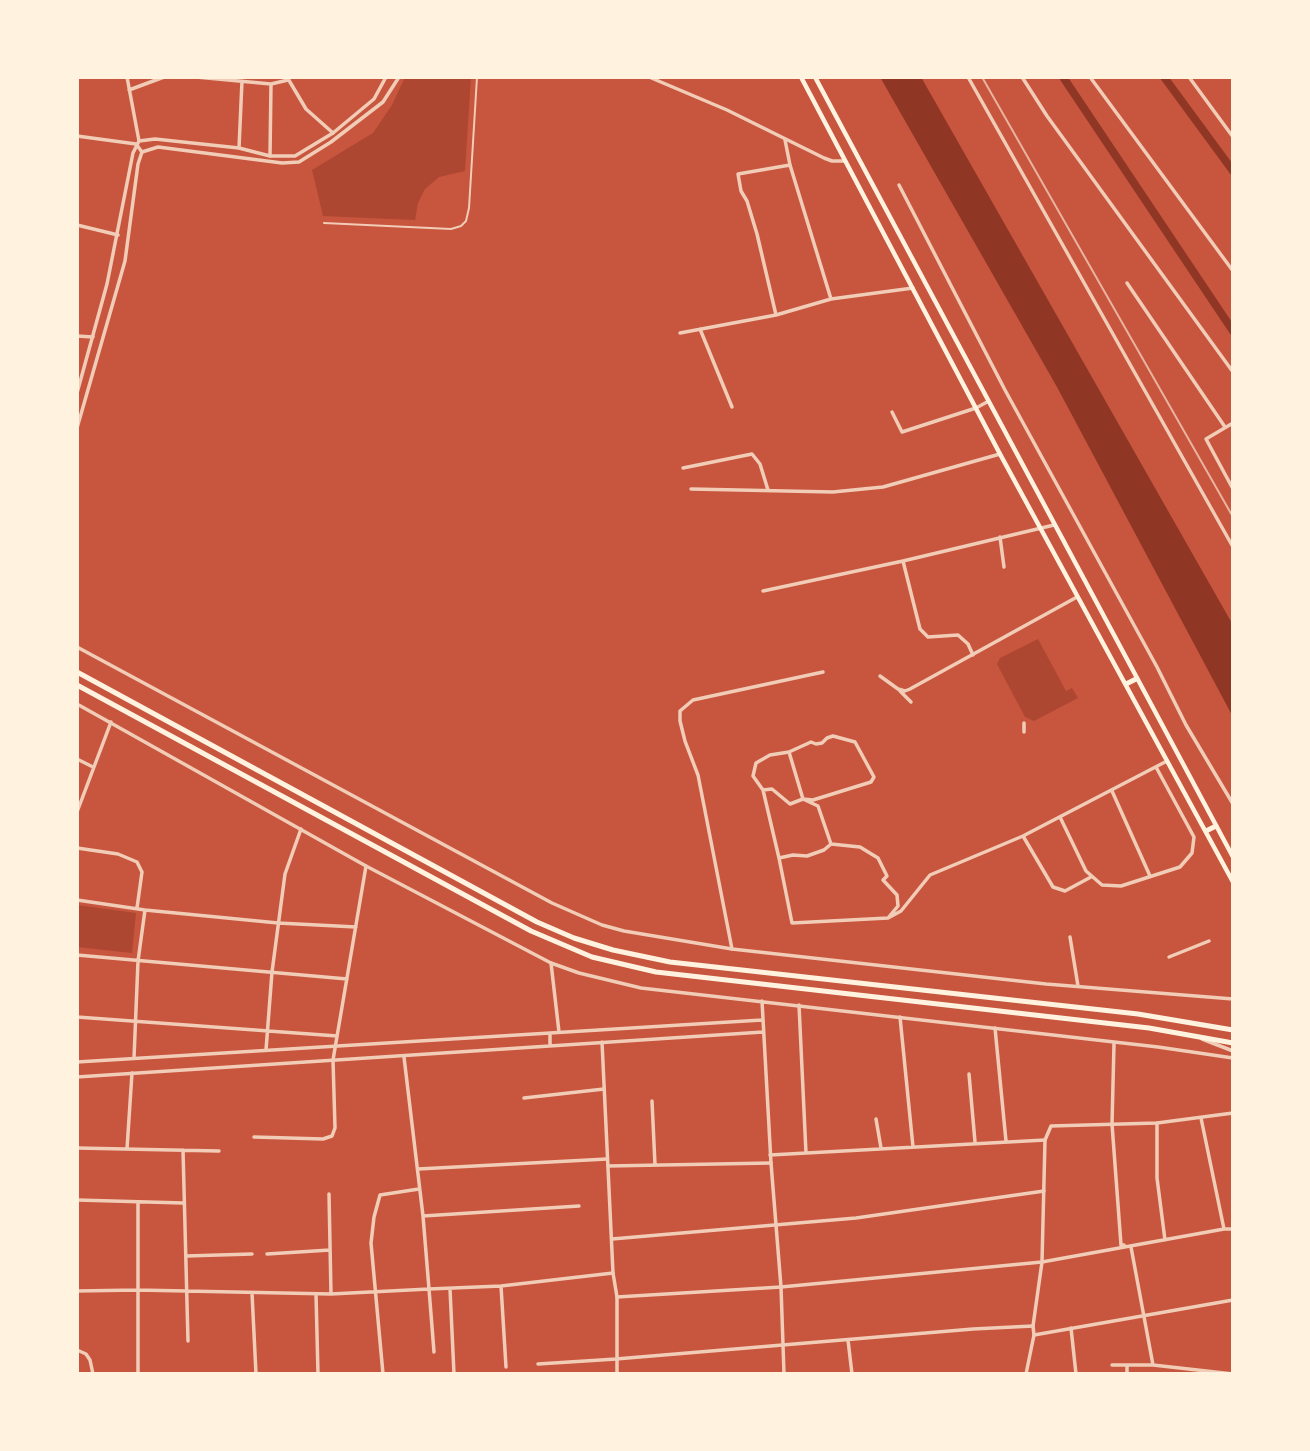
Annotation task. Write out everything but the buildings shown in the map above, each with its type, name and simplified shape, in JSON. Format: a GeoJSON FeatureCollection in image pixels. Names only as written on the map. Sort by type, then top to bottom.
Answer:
{"type":"FeatureCollection","features":[{"type":"Feature","properties":{"kind":"main road"},"geometry":{"type":"LineString","coordinates":[[801,77],[975,408],[1233,882]]}},
{"type":"Feature","properties":{"kind":"main road"},"geometry":{"type":"LineString","coordinates":[[815,77],[1233,857]]}},
{"type":"Feature","properties":{"kind":"main road"},"geometry":{"type":"LineString","coordinates":[[810,94],[821,89]]}},
{"type":"Feature","properties":{"kind":"main road"},"geometry":{"type":"LineString","coordinates":[[891,247],[901,241]]}},
{"type":"Feature","properties":{"kind":"main road"},"geometry":{"type":"LineString","coordinates":[[77,672],[537,922],[574,938],[613,950],[670,962],[1125,1013],[1233,1030]]}},
{"type":"Feature","properties":{"kind":"main road"},"geometry":{"type":"LineString","coordinates":[[1126,684],[1136,679]]}},
{"type":"Feature","properties":{"kind":"main road"},"geometry":{"type":"LineString","coordinates":[[77,685],[519,925],[592,957],[656,972],[1186,1034],[1233,1043]]}},
{"type":"Feature","properties":{"kind":"main road"},"geometry":{"type":"LineString","coordinates":[[1206,831],[1216,826]]}},
{"type":"Feature","properties":{"kind":"street"},"geometry":{"type":"LineString","coordinates":[[77,393],[118,235],[137,143],[127,77]]}},
{"type":"Feature","properties":{"kind":"street"},"geometry":{"type":"LineString","coordinates":[[129,90],[164,77]]}},
{"type":"Feature","properties":{"kind":"street"},"geometry":{"type":"LineString","coordinates":[[196,77],[271,84],[288,79],[306,109],[333,132]]}},
{"type":"Feature","properties":{"kind":"street"},"geometry":{"type":"LineString","coordinates":[[77,136],[137,143],[155,139],[239,148],[270,156],[295,156],[333,132],[374,99],[386,77]]}},
{"type":"Feature","properties":{"kind":"street"},"geometry":{"type":"LineString","coordinates":[[142,152],[158,147],[282,163],[299,162],[331,142],[383,102],[399,77]]}},
{"type":"Feature","properties":{"kind":"street"},"geometry":{"type":"LineString","coordinates":[[649,77],[727,110],[832,161],[846,160]]}},
{"type":"Feature","properties":{"kind":"street"},"geometry":{"type":"LineString","coordinates":[[968,77],[1233,547]]}},
{"type":"Feature","properties":{"kind":"street"},"geometry":{"type":"LineString","coordinates":[[1022,77],[1047,116],[1233,372]]}},
{"type":"Feature","properties":{"kind":"street"},"geometry":{"type":"LineString","coordinates":[[1090,77],[1233,271]]}},
{"type":"Feature","properties":{"kind":"street"},"geometry":{"type":"LineString","coordinates":[[1189,77],[1233,137]]}},
{"type":"Feature","properties":{"kind":"street"},"geometry":{"type":"LineString","coordinates":[[239,148],[242,81]]}},
{"type":"Feature","properties":{"kind":"street"},"geometry":{"type":"LineString","coordinates":[[270,156],[271,84]]}},
{"type":"Feature","properties":{"kind":"street"},"geometry":{"type":"LineString","coordinates":[[785,139],[790,165],[831,299]]}},
{"type":"Feature","properties":{"kind":"street"},"geometry":{"type":"LineString","coordinates":[[77,428],[125,261],[138,164],[142,152],[137,143]]}},
{"type":"Feature","properties":{"kind":"street"},"geometry":{"type":"LineString","coordinates":[[776,315],[757,234],[747,201],[741,191],[738,174],[790,165]]}},
{"type":"Feature","properties":{"kind":"street"},"geometry":{"type":"LineString","coordinates":[[899,185],[1005,390],[1186,724],[1233,804]]}},
{"type":"Feature","properties":{"kind":"street"},"geometry":{"type":"LineString","coordinates":[[77,225],[118,235]]}},
{"type":"Feature","properties":{"kind":"street"},"geometry":{"type":"LineString","coordinates":[[1127,283],[1225,427]]}},
{"type":"Feature","properties":{"kind":"street"},"geometry":{"type":"LineString","coordinates":[[680,333],[776,315],[831,299],[913,288]]}},
{"type":"Feature","properties":{"kind":"street"},"geometry":{"type":"LineString","coordinates":[[700,329],[732,407]]}},
{"type":"Feature","properties":{"kind":"street"},"geometry":{"type":"LineString","coordinates":[[77,336],[93,337]]}},
{"type":"Feature","properties":{"kind":"street"},"geometry":{"type":"LineString","coordinates":[[892,412],[902,432],[975,408],[988,401]]}},
{"type":"Feature","properties":{"kind":"street"},"geometry":{"type":"LineString","coordinates":[[1233,423],[1206,439],[1233,489]]}},
{"type":"Feature","properties":{"kind":"street"},"geometry":{"type":"LineString","coordinates":[[683,468],[752,454],[760,464],[768,489]]}},
{"type":"Feature","properties":{"kind":"street"},"geometry":{"type":"LineString","coordinates":[[691,489],[834,492],[883,487],[1000,454]]}},
{"type":"Feature","properties":{"kind":"street"},"geometry":{"type":"LineString","coordinates":[[764,591],[1054,525]]}},
{"type":"Feature","properties":{"kind":"street"},"geometry":{"type":"LineString","coordinates":[[1000,537],[1004,567]]}},
{"type":"Feature","properties":{"kind":"street"},"geometry":{"type":"LineString","coordinates":[[903,561],[917,622],[924,634],[933,637],[958,635],[973,655]]}},
{"type":"Feature","properties":{"kind":"street"},"geometry":{"type":"LineString","coordinates":[[898,689],[911,689],[1079,596]]}},
{"type":"Feature","properties":{"kind":"street"},"geometry":{"type":"LineString","coordinates":[[77,647],[551,903],[602,925],[732,949],[1137,993],[1233,999]]}},
{"type":"Feature","properties":{"kind":"street"},"geometry":{"type":"LineString","coordinates":[[732,949],[698,775],[685,741],[680,711],[693,700],[823,671]]}},
{"type":"Feature","properties":{"kind":"street"},"geometry":{"type":"LineString","coordinates":[[880,676],[911,702]]}},
{"type":"Feature","properties":{"kind":"street"},"geometry":{"type":"LineString","coordinates":[[77,704],[366,866],[551,963],[604,980],[641,988],[1158,1047],[1233,1058]]}},
{"type":"Feature","properties":{"kind":"street"},"geometry":{"type":"LineString","coordinates":[[77,812],[111,722]]}},
{"type":"Feature","properties":{"kind":"street"},"geometry":{"type":"LineString","coordinates":[[1024,723],[1024,732]]}},
{"type":"Feature","properties":{"kind":"street"},"geometry":{"type":"LineString","coordinates":[[763,790],[772,789],[790,804],[803,799],[813,800],[871,782],[874,777],[855,742],[832,736],[822,743],[811,742],[789,752],[769,755],[756,762],[753,776],[763,790],[792,923],[888,918],[901,911],[930,875],[1023,836],[1167,761]]}},
{"type":"Feature","properties":{"kind":"street"},"geometry":{"type":"LineString","coordinates":[[789,752],[803,799],[818,806],[831,844]]}},
{"type":"Feature","properties":{"kind":"street"},"geometry":{"type":"LineString","coordinates":[[77,760],[93,766]]}},
{"type":"Feature","properties":{"kind":"street"},"geometry":{"type":"LineString","coordinates":[[1060,817],[1080,862],[1091,877],[1102,885],[1112,887],[1180,867],[1195,845],[1189,826],[1156,766]]}},
{"type":"Feature","properties":{"kind":"street"},"geometry":{"type":"LineString","coordinates":[[1112,791],[1150,876]]}},
{"type":"Feature","properties":{"kind":"street"},"geometry":{"type":"LineString","coordinates":[[266,1050],[272,972],[285,874],[301,829]]}},
{"type":"Feature","properties":{"kind":"street"},"geometry":{"type":"LineString","coordinates":[[1023,836],[1053,887],[1065,891],[1091,877]]}},
{"type":"Feature","properties":{"kind":"street"},"geometry":{"type":"LineString","coordinates":[[779,858],[807,856],[824,850],[831,844],[860,847],[878,858],[887,876],[883,880],[897,895],[898,906],[888,918]]}},
{"type":"Feature","properties":{"kind":"street"},"geometry":{"type":"LineString","coordinates":[[77,848],[118,854],[137,862],[142,872],[137,908]]}},
{"type":"Feature","properties":{"kind":"street"},"geometry":{"type":"LineString","coordinates":[[254,1137],[323,1139],[332,1136],[335,1128],[335,1046],[366,866]]}},
{"type":"Feature","properties":{"kind":"street"},"geometry":{"type":"LineString","coordinates":[[77,900],[145,910],[278,923],[356,927]]}},
{"type":"Feature","properties":{"kind":"street"},"geometry":{"type":"LineString","coordinates":[[134,1059],[138,961],[145,910]]}},
{"type":"Feature","properties":{"kind":"street"},"geometry":{"type":"LineString","coordinates":[[1070,937],[1078,986]]}},
{"type":"Feature","properties":{"kind":"street"},"geometry":{"type":"LineString","coordinates":[[1169,957],[1209,941]]}},
{"type":"Feature","properties":{"kind":"street"},"geometry":{"type":"LineString","coordinates":[[77,955],[347,979]]}},
{"type":"Feature","properties":{"kind":"street"},"geometry":{"type":"LineString","coordinates":[[551,963],[559,1032]]}},
{"type":"Feature","properties":{"kind":"street"},"geometry":{"type":"LineString","coordinates":[[762,1001],[770,1155],[781,1287],[784,1374]]}},
{"type":"Feature","properties":{"kind":"street"},"geometry":{"type":"LineString","coordinates":[[800,1005],[806,1153]]}},
{"type":"Feature","properties":{"kind":"street"},"geometry":{"type":"LineString","coordinates":[[77,1017],[337,1036]]}},
{"type":"Feature","properties":{"kind":"street"},"geometry":{"type":"LineString","coordinates":[[900,1017],[913,1147]]}},
{"type":"Feature","properties":{"kind":"street"},"geometry":{"type":"LineString","coordinates":[[77,1062],[762,1020]]}},
{"type":"Feature","properties":{"kind":"street"},"geometry":{"type":"LineString","coordinates":[[995,1028],[1006,1140]]}},
{"type":"Feature","properties":{"kind":"street"},"geometry":{"type":"LineString","coordinates":[[550,1032],[551,1046]]}},
{"type":"Feature","properties":{"kind":"street"},"geometry":{"type":"LineString","coordinates":[[77,1077],[762,1032]]}},
{"type":"Feature","properties":{"kind":"street"},"geometry":{"type":"LineString","coordinates":[[1186,1034],[1233,1051]]}},
{"type":"Feature","properties":{"kind":"street"},"geometry":{"type":"LineString","coordinates":[[602,1042],[611,1274],[617,1297],[617,1374]]}},
{"type":"Feature","properties":{"kind":"street"},"geometry":{"type":"LineString","coordinates":[[1114,1044],[1112,1124],[1121,1245],[1131,1246]]}},
{"type":"Feature","properties":{"kind":"street"},"geometry":{"type":"LineString","coordinates":[[404,1057],[423,1216],[434,1352]]}},
{"type":"Feature","properties":{"kind":"street"},"geometry":{"type":"LineString","coordinates":[[127,1149],[132,1073]]}},
{"type":"Feature","properties":{"kind":"street"},"geometry":{"type":"LineString","coordinates":[[969,1074],[975,1142]]}},
{"type":"Feature","properties":{"kind":"street"},"geometry":{"type":"LineString","coordinates":[[524,1098],[604,1089]]}},
{"type":"Feature","properties":{"kind":"street"},"geometry":{"type":"LineString","coordinates":[[652,1101],[655,1165]]}},
{"type":"Feature","properties":{"kind":"street"},"geometry":{"type":"LineString","coordinates":[[1026,1374],[1034,1335],[1042,1262],[1045,1140],[1051,1126],[1157,1122],[1233,1114]]}},
{"type":"Feature","properties":{"kind":"street"},"geometry":{"type":"LineString","coordinates":[[1201,1118],[1224,1230]]}},
{"type":"Feature","properties":{"kind":"street"},"geometry":{"type":"LineString","coordinates":[[876,1119],[881,1149]]}},
{"type":"Feature","properties":{"kind":"street"},"geometry":{"type":"LineString","coordinates":[[1157,1122],[1157,1178],[1165,1240]]}},
{"type":"Feature","properties":{"kind":"street"},"geometry":{"type":"LineString","coordinates":[[770,1155],[1006,1140],[1045,1140]]}},
{"type":"Feature","properties":{"kind":"street"},"geometry":{"type":"LineString","coordinates":[[77,1148],[219,1151]]}},
{"type":"Feature","properties":{"kind":"street"},"geometry":{"type":"LineString","coordinates":[[183,1150],[188,1341]]}},
{"type":"Feature","properties":{"kind":"street"},"geometry":{"type":"LineString","coordinates":[[418,1169],[607,1159]]}},
{"type":"Feature","properties":{"kind":"street"},"geometry":{"type":"LineString","coordinates":[[608,1166],[771,1163]]}},
{"type":"Feature","properties":{"kind":"street"},"geometry":{"type":"LineString","coordinates":[[383,1374],[372,1243],[374,1217],[380,1195],[419,1189]]}},
{"type":"Feature","properties":{"kind":"street"},"geometry":{"type":"LineString","coordinates":[[611,1239],[856,1217],[1045,1191]]}},
{"type":"Feature","properties":{"kind":"street"},"geometry":{"type":"LineString","coordinates":[[329,1194],[331,1294]]}},
{"type":"Feature","properties":{"kind":"street"},"geometry":{"type":"LineString","coordinates":[[77,1200],[184,1203]]}},
{"type":"Feature","properties":{"kind":"street"},"geometry":{"type":"LineString","coordinates":[[138,1202],[138,1374]]}},
{"type":"Feature","properties":{"kind":"street"},"geometry":{"type":"LineString","coordinates":[[423,1216],[579,1206]]}},
{"type":"Feature","properties":{"kind":"street"},"geometry":{"type":"LineString","coordinates":[[617,1297],[781,1287],[1042,1262],[1233,1228]]}},
{"type":"Feature","properties":{"kind":"street"},"geometry":{"type":"LineString","coordinates":[[1131,1246],[1153,1365]]}},
{"type":"Feature","properties":{"kind":"street"},"geometry":{"type":"LineString","coordinates":[[267,1254],[330,1251]]}},
{"type":"Feature","properties":{"kind":"street"},"geometry":{"type":"LineString","coordinates":[[186,1256],[252,1254]]}},
{"type":"Feature","properties":{"kind":"street"},"geometry":{"type":"LineString","coordinates":[[77,1282],[77,1291],[331,1294],[501,1286],[611,1274]]}},
{"type":"Feature","properties":{"kind":"street"},"geometry":{"type":"LineString","coordinates":[[501,1286],[506,1367]]}},
{"type":"Feature","properties":{"kind":"street"},"geometry":{"type":"LineString","coordinates":[[450,1289],[454,1374]]}},
{"type":"Feature","properties":{"kind":"street"},"geometry":{"type":"LineString","coordinates":[[253,1293],[256,1374]]}},
{"type":"Feature","properties":{"kind":"street"},"geometry":{"type":"LineString","coordinates":[[316,1294],[318,1374]]}},
{"type":"Feature","properties":{"kind":"street"},"geometry":{"type":"LineString","coordinates":[[1034,1335],[1233,1300]]}},
{"type":"Feature","properties":{"kind":"street"},"geometry":{"type":"LineString","coordinates":[[538,1364],[1033,1326]]}},
{"type":"Feature","properties":{"kind":"street"},"geometry":{"type":"LineString","coordinates":[[1071,1328],[1076,1374]]}},
{"type":"Feature","properties":{"kind":"street"},"geometry":{"type":"LineString","coordinates":[[848,1340],[852,1374]]}},
{"type":"Feature","properties":{"kind":"street"},"geometry":{"type":"LineString","coordinates":[[77,1350],[86,1354],[93,1374]]}},
{"type":"Feature","properties":{"kind":"street"},"geometry":{"type":"LineString","coordinates":[[1112,1365],[1153,1365],[1233,1374]]}},
{"type":"Feature","properties":{"kind":"street"},"geometry":{"type":"LineString","coordinates":[[1127,1365],[1127,1374]]}},
{"type":"Feature","properties":{"kind":"lane"},"geometry":{"type":"LineString","coordinates":[[324,223],[451,229],[461,226],[466,221],[469,208],[477,77]]}},
{"type":"Feature","properties":{"kind":"shaded area"},"geometry":{"type":"Polygon","coordinates":[[[405,77],[471,77],[465,171],[439,177],[425,189],[418,203],[415,220],[323,216],[312,170],[373,133],[392,105],[405,77]]]}},
{"type":"Feature","properties":{"kind":"shaded area"},"geometry":{"type":"Polygon","coordinates":[[[880,77],[921,77],[1233,625],[1233,717],[1057,387],[880,77]]]}},
{"type":"Feature","properties":{"kind":"shaded area"},"geometry":{"type":"Polygon","coordinates":[[[1038,639],[1066,691],[1072,688],[1078,698],[1034,721],[1025,717],[997,664],[1000,658],[1038,639]]]}},
{"type":"Feature","properties":{"kind":"shaded area"},"geometry":{"type":"Polygon","coordinates":[[[77,905],[136,913],[132,953],[77,947],[77,905]]]}},
{"type":"Feature","properties":{"kind":"waterway"},"geometry":{"type":"LineString","coordinates":[[1063,77],[1233,331]]}},
{"type":"Feature","properties":{"kind":"waterway"},"geometry":{"type":"LineString","coordinates":[[1164,77],[1233,171]]}},
{"type":"Feature","properties":{"kind":"railway"},"geometry":{"type":"LineString","coordinates":[[982,77],[1233,517]]}}]}
